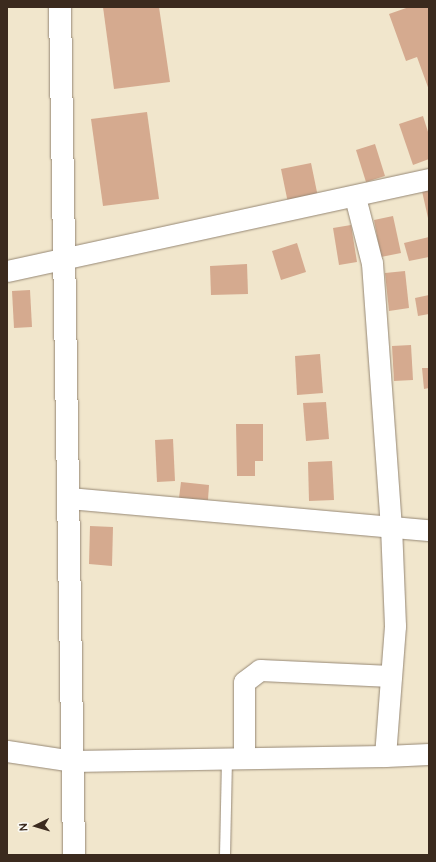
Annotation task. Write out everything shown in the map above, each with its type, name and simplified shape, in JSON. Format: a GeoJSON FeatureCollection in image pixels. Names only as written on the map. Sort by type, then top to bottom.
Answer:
{"type":"FeatureCollection","features":[{"type":"Feature","properties":{"kind":"street"},"geometry":{"type":"LineString","coordinates":[[60,7],[74,855]]}},
{"type":"Feature","properties":{"kind":"street"},"geometry":{"type":"LineString","coordinates":[[7,270],[63,261],[355,197],[429,179]]}},
{"type":"Feature","properties":{"kind":"street"},"geometry":{"type":"LineString","coordinates":[[355,197],[372,263],[391,526],[395,626],[385,756]]}},
{"type":"Feature","properties":{"kind":"street"},"geometry":{"type":"LineString","coordinates":[[68,498],[429,530]]}},
{"type":"Feature","properties":{"kind":"street"},"geometry":{"type":"LineString","coordinates":[[236,758],[244,682],[260,670],[391,676]]}},
{"type":"Feature","properties":{"kind":"street"},"geometry":{"type":"LineString","coordinates":[[7,751],[72,761],[429,754]]}},
{"type":"Feature","properties":{"kind":"lane"},"geometry":{"type":"LineString","coordinates":[[226,855],[236,758]]}},
{"type":"Feature","properties":{"kind":"building"},"geometry":{"type":"Polygon","coordinates":[[[103,7],[159,7],[170,82],[114,89],[103,7]]]}},
{"type":"Feature","properties":{"kind":"building"},"geometry":{"type":"Polygon","coordinates":[[[409,7],[429,7],[429,90],[417,57],[406,61],[389,14],[409,7]]]}},
{"type":"Feature","properties":{"kind":"building"},"geometry":{"type":"Polygon","coordinates":[[[147,112],[159,199],[103,206],[91,119],[147,112]]]}},
{"type":"Feature","properties":{"kind":"building"},"geometry":{"type":"Polygon","coordinates":[[[423,116],[429,135],[429,159],[413,165],[399,124],[423,116]]]}},
{"type":"Feature","properties":{"kind":"building"},"geometry":{"type":"Polygon","coordinates":[[[375,144],[385,176],[366,182],[356,150],[375,144]]]}},
{"type":"Feature","properties":{"kind":"building"},"geometry":{"type":"Polygon","coordinates":[[[311,163],[318,197],[288,203],[281,169],[311,163]]]}},
{"type":"Feature","properties":{"kind":"building"},"geometry":{"type":"Polygon","coordinates":[[[429,189],[429,218],[428,218],[422,191],[429,189]]]}},
{"type":"Feature","properties":{"kind":"building"},"geometry":{"type":"Polygon","coordinates":[[[393,216],[401,253],[381,257],[374,220],[393,216]]]}},
{"type":"Feature","properties":{"kind":"building"},"geometry":{"type":"Polygon","coordinates":[[[351,225],[357,262],[339,265],[333,228],[351,225]]]}},
{"type":"Feature","properties":{"kind":"building"},"geometry":{"type":"Polygon","coordinates":[[[429,237],[429,257],[409,261],[404,243],[429,237]]]}},
{"type":"Feature","properties":{"kind":"building"},"geometry":{"type":"Polygon","coordinates":[[[297,243],[306,272],[281,280],[272,251],[297,243]]]}},
{"type":"Feature","properties":{"kind":"building"},"geometry":{"type":"Polygon","coordinates":[[[247,264],[248,294],[211,295],[210,266],[247,264]]]}},
{"type":"Feature","properties":{"kind":"building"},"geometry":{"type":"Polygon","coordinates":[[[405,271],[409,308],[389,311],[385,273],[405,271]]]}},
{"type":"Feature","properties":{"kind":"building"},"geometry":{"type":"Polygon","coordinates":[[[30,290],[32,327],[14,328],[12,291],[30,290]]]}},
{"type":"Feature","properties":{"kind":"building"},"geometry":{"type":"Polygon","coordinates":[[[429,295],[429,314],[418,316],[415,298],[429,295]]]}},
{"type":"Feature","properties":{"kind":"building"},"geometry":{"type":"Polygon","coordinates":[[[411,345],[413,380],[394,381],[392,346],[411,345]]]}},
{"type":"Feature","properties":{"kind":"building"},"geometry":{"type":"Polygon","coordinates":[[[320,354],[323,393],[297,395],[295,356],[320,354]]]}},
{"type":"Feature","properties":{"kind":"building"},"geometry":{"type":"Polygon","coordinates":[[[422,368],[429,368],[429,388],[424,389],[422,368]]]}},
{"type":"Feature","properties":{"kind":"building"},"geometry":{"type":"Polygon","coordinates":[[[326,402],[329,439],[306,441],[303,403],[326,402]]]}},
{"type":"Feature","properties":{"kind":"building"},"geometry":{"type":"Polygon","coordinates":[[[236,424],[263,424],[263,461],[255,461],[255,476],[237,476],[236,424]]]}},
{"type":"Feature","properties":{"kind":"building"},"geometry":{"type":"Polygon","coordinates":[[[173,439],[175,481],[157,482],[155,440],[173,439]]]}},
{"type":"Feature","properties":{"kind":"building"},"geometry":{"type":"Polygon","coordinates":[[[332,461],[334,500],[309,501],[308,462],[332,461]]]}},
{"type":"Feature","properties":{"kind":"building"},"geometry":{"type":"Polygon","coordinates":[[[181,482],[209,485],[208,500],[179,498],[181,482]]]}},
{"type":"Feature","properties":{"kind":"building"},"geometry":{"type":"Polygon","coordinates":[[[90,526],[113,527],[112,566],[89,564],[90,526]]]}}]}
